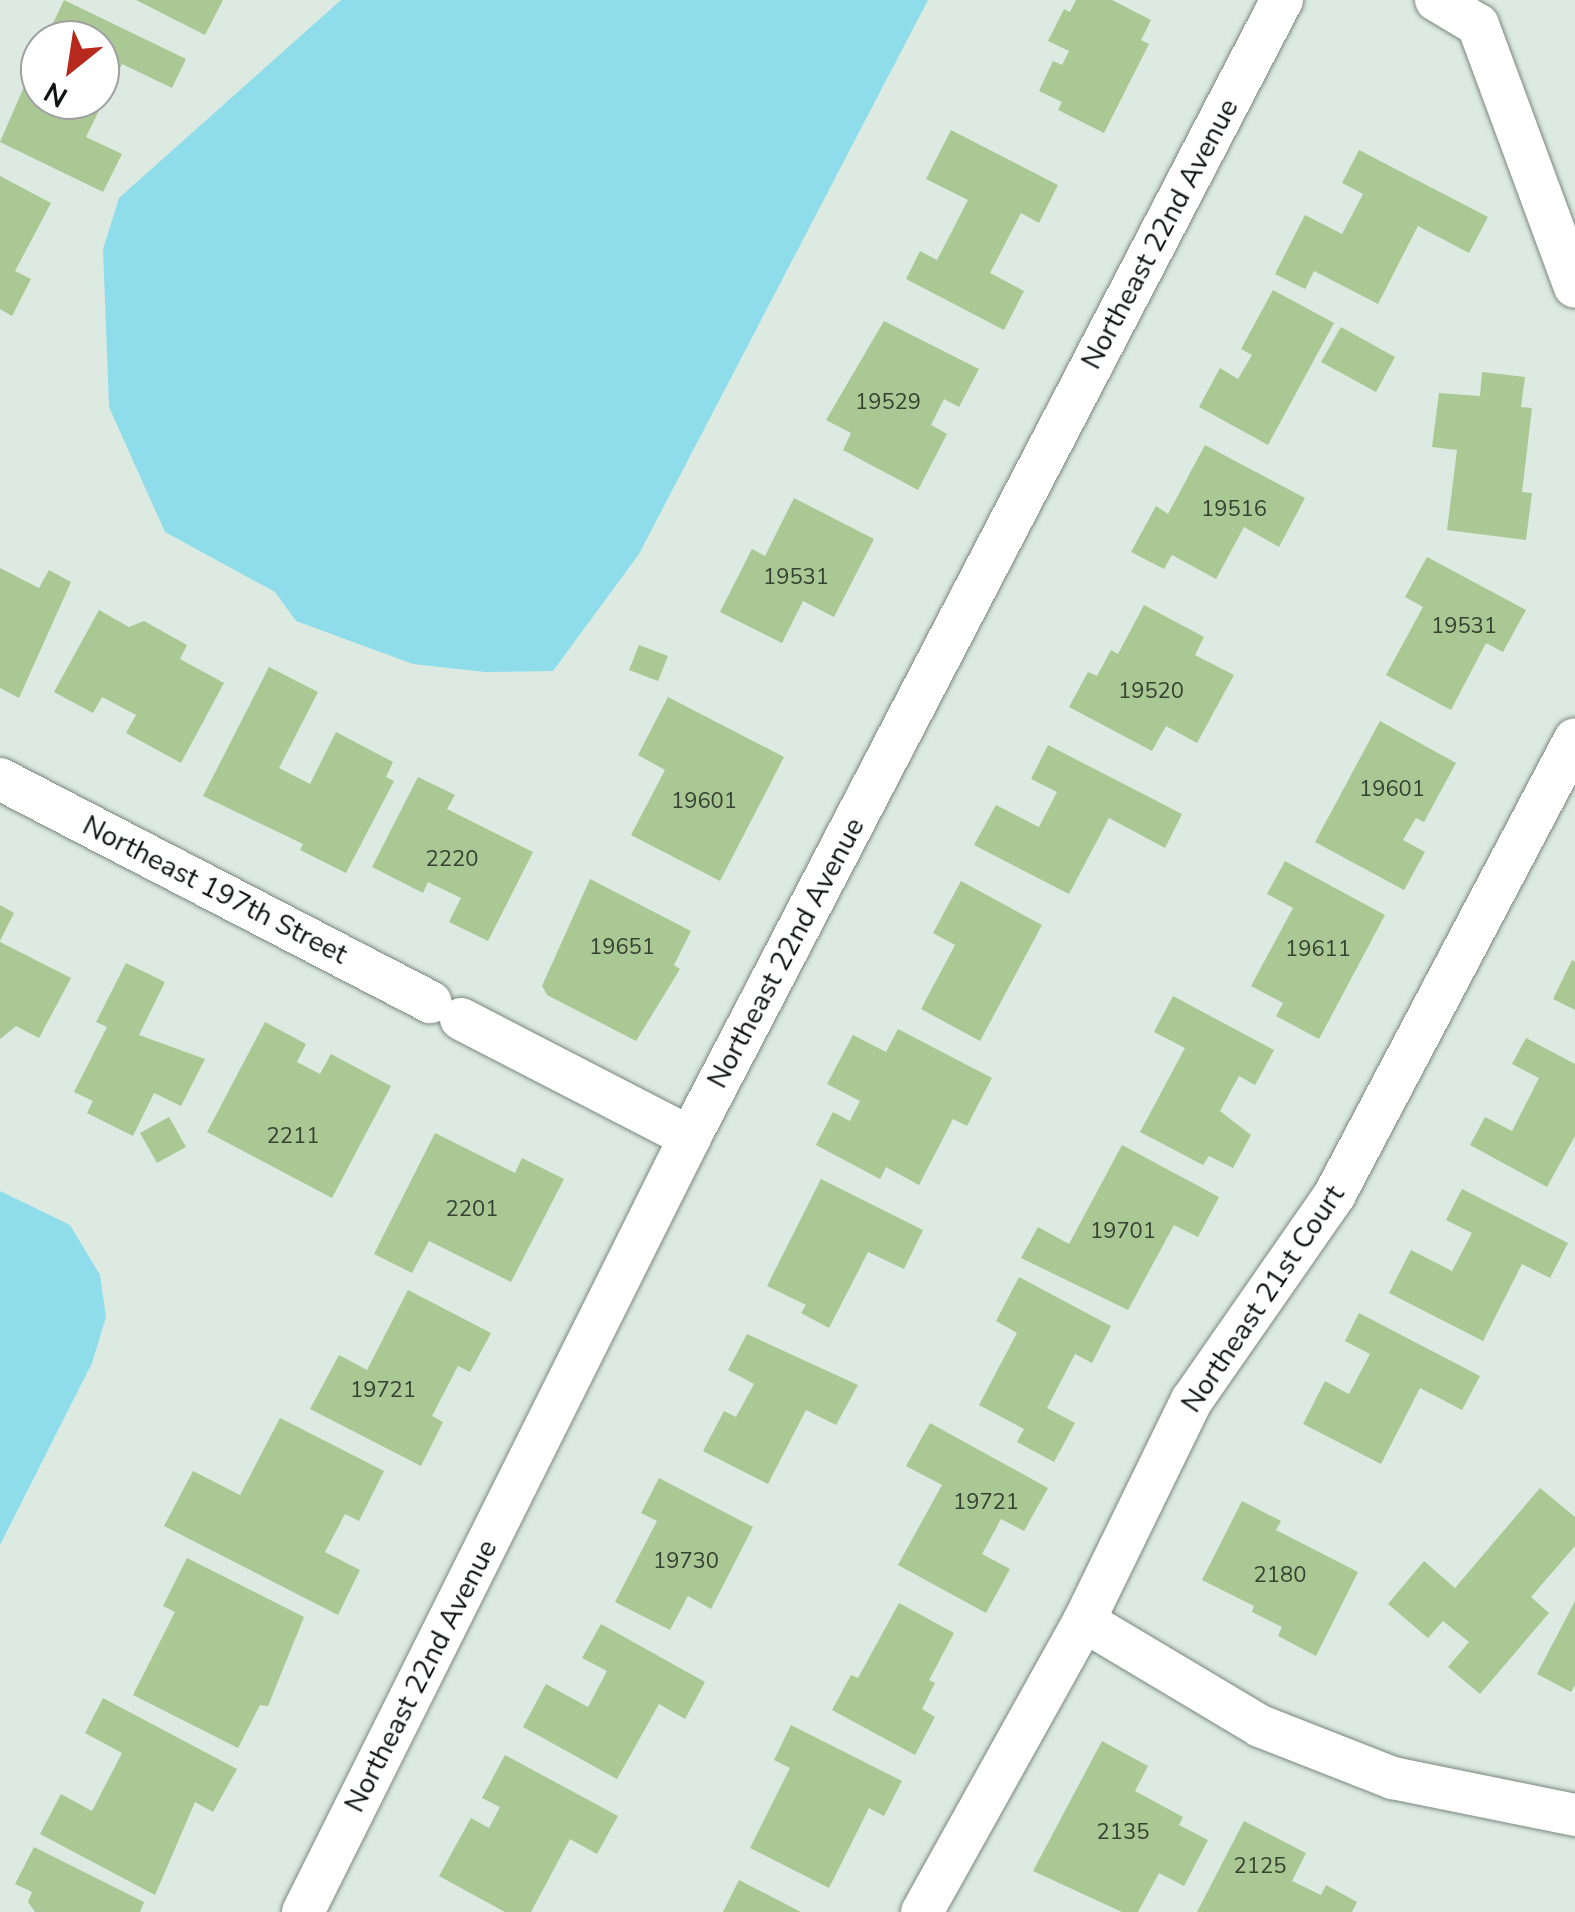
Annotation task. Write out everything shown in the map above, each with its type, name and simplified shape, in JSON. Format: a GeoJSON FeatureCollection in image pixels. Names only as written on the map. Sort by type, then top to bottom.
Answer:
{"type":"FeatureCollection","features":[{"type":"Feature","properties":{"kind":"street","name":"Northeast 22nd Avenue"},"geometry":{"type":"LineString","coordinates":[[303,1912],[690,1137],[1282,0]]}},
{"type":"Feature","properties":{"kind":"street"},"geometry":{"type":"LineString","coordinates":[[1436,0],[1478,25],[1575,287]]}},
{"type":"Feature","properties":{"kind":"street","name":"Northeast 21st Court"},"geometry":{"type":"LineString","coordinates":[[922,1912],[1084,1621],[1192,1400],[1335,1194],[1575,739]]}},
{"type":"Feature","properties":{"kind":"street","name":"Northeast 197th Street"},"geometry":{"type":"LineString","coordinates":[[0,778],[690,1137]]}},
{"type":"Feature","properties":{"kind":"street"},"geometry":{"type":"LineString","coordinates":[[1084,1621],[1260,1726],[1394,1778],[1575,1815]]}},
{"type":"Feature","properties":{"kind":"water"},"geometry":{"type":"Polygon","coordinates":[[[341,0],[928,0],[639,554],[553,671],[485,672],[413,664],[296,621],[275,592],[165,532],[109,407],[103,249],[119,198],[341,0]]]}},
{"type":"Feature","properties":{"kind":"water"},"geometry":{"type":"Polygon","coordinates":[[[0,1191],[70,1225],[100,1275],[106,1317],[92,1363],[0,1545],[0,1191]]]}},
{"type":"Feature","properties":{"kind":"building"},"geometry":{"type":"Polygon","coordinates":[[[64,0],[105,20],[54,20],[64,0]]]}},
{"type":"Feature","properties":{"kind":"building"},"geometry":{"type":"Polygon","coordinates":[[[136,0],[223,0],[205,35],[136,0]]]}},
{"type":"Feature","properties":{"kind":"building"},"geometry":{"type":"Polygon","coordinates":[[[1076,0],[1112,0],[1151,20],[1141,40],[1149,44],[1104,133],[1058,110],[1062,102],[1039,91],[1053,61],[1062,65],[1069,51],[1048,41],[1064,9],[1070,12],[1076,0]]]}},
{"type":"Feature","properties":{"kind":"building"},"geometry":{"type":"Polygon","coordinates":[[[120,27],[186,59],[172,88],[122,64],[120,68],[120,27]]]}},
{"type":"Feature","properties":{"kind":"building"},"geometry":{"type":"Polygon","coordinates":[[[20,96],[20,120],[94,120],[86,137],[122,154],[103,192],[0,142],[20,96]]]}},
{"type":"Feature","properties":{"kind":"building"},"geometry":{"type":"Polygon","coordinates":[[[951,130],[1058,185],[1039,223],[1021,213],[990,273],[1024,291],[1004,330],[906,279],[920,251],[937,260],[968,200],[926,179],[951,130]]]}},
{"type":"Feature","properties":{"kind":"building"},"geometry":{"type":"Polygon","coordinates":[[[1359,150],[1488,217],[1469,253],[1418,226],[1378,304],[1314,271],[1305,289],[1275,274],[1305,215],[1342,234],[1363,194],[1342,183],[1359,150]]]}},
{"type":"Feature","properties":{"kind":"building"},"geometry":{"type":"Polygon","coordinates":[[[0,176],[51,203],[15,271],[31,279],[12,316],[0,309],[0,176]]]}},
{"type":"Feature","properties":{"kind":"building"},"geometry":{"type":"Polygon","coordinates":[[[1273,290],[1334,323],[1268,445],[1199,407],[1220,368],[1238,379],[1252,355],[1241,349],[1273,290]]]}},
{"type":"Feature","properties":{"kind":"building"},"geometry":{"type":"Polygon","coordinates":[[[884,321],[979,369],[959,407],[944,399],[931,425],[947,434],[918,490],[843,450],[851,433],[826,420],[884,321]]]}},
{"type":"Feature","properties":{"kind":"building"},"geometry":{"type":"Polygon","coordinates":[[[1341,327],[1395,357],[1376,392],[1321,362],[1341,327]]]}},
{"type":"Feature","properties":{"kind":"building"},"geometry":{"type":"Polygon","coordinates":[[[1482,372],[1525,377],[1521,407],[1532,408],[1522,492],[1532,493],[1526,540],[1447,530],[1457,450],[1432,447],[1439,393],[1480,396],[1482,372]]]}},
{"type":"Feature","properties":{"kind":"building"},"geometry":{"type":"Polygon","coordinates":[[[1205,445],[1305,498],[1279,547],[1244,527],[1216,579],[1172,555],[1164,569],[1131,552],[1156,506],[1168,514],[1205,445]]]}},
{"type":"Feature","properties":{"kind":"building"},"geometry":{"type":"Polygon","coordinates":[[[794,498],[874,539],[834,617],[803,601],[782,643],[720,612],[752,549],[765,556],[794,498]]]}},
{"type":"Feature","properties":{"kind":"building"},"geometry":{"type":"Polygon","coordinates":[[[1427,557],[1526,610],[1503,652],[1486,643],[1451,710],[1386,675],[1423,607],[1405,597],[1427,557]]]}},
{"type":"Feature","properties":{"kind":"building"},"geometry":{"type":"Polygon","coordinates":[[[0,568],[39,588],[49,570],[71,582],[19,698],[0,688],[0,568]]]}},
{"type":"Feature","properties":{"kind":"building"},"geometry":{"type":"Polygon","coordinates":[[[1144,605],[1204,637],[1195,655],[1234,675],[1197,743],[1166,726],[1152,751],[1069,707],[1088,672],[1097,676],[1111,650],[1118,654],[1144,605]]]}},
{"type":"Feature","properties":{"kind":"building"},"geometry":{"type":"Polygon","coordinates":[[[99,610],[129,627],[144,621],[187,645],[180,659],[224,683],[181,763],[126,733],[136,715],[102,697],[93,713],[54,692],[99,610]]]}},
{"type":"Feature","properties":{"kind":"building"},"geometry":{"type":"Polygon","coordinates":[[[639,645],[668,656],[658,681],[629,670],[639,645]]]}},
{"type":"Feature","properties":{"kind":"building"},"geometry":{"type":"Polygon","coordinates":[[[269,667],[318,692],[279,768],[310,784],[336,732],[393,762],[386,777],[394,781],[346,873],[300,850],[303,844],[203,796],[269,667]]]}},
{"type":"Feature","properties":{"kind":"building"},"geometry":{"type":"Polygon","coordinates":[[[668,697],[784,757],[720,881],[631,835],[665,770],[638,755],[668,697]]]}},
{"type":"Feature","properties":{"kind":"building"},"geometry":{"type":"Polygon","coordinates":[[[1380,721],[1456,763],[1424,822],[1416,818],[1403,840],[1425,852],[1404,890],[1315,842],[1380,721]]]}},
{"type":"Feature","properties":{"kind":"building"},"geometry":{"type":"Polygon","coordinates":[[[1048,745],[1182,814],[1165,848],[1109,818],[1069,894],[974,845],[996,805],[1039,827],[1057,792],[1031,779],[1048,745]]]}},
{"type":"Feature","properties":{"kind":"building"},"geometry":{"type":"Polygon","coordinates":[[[418,777],[455,795],[447,809],[533,852],[488,941],[449,922],[461,898],[428,882],[423,893],[372,867],[418,777]]]}},
{"type":"Feature","properties":{"kind":"building"},"geometry":{"type":"Polygon","coordinates":[[[1285,861],[1385,915],[1319,1039],[1276,1016],[1283,1003],[1251,986],[1293,908],[1267,894],[1285,861]]]}},
{"type":"Feature","properties":{"kind":"building"},"geometry":{"type":"Polygon","coordinates":[[[590,879],[691,931],[674,965],[680,969],[636,1041],[547,995],[542,986],[590,879]]]}},
{"type":"Feature","properties":{"kind":"building"},"geometry":{"type":"Polygon","coordinates":[[[961,881],[1042,925],[980,1041],[921,1009],[955,945],[933,933],[961,881]]]}},
{"type":"Feature","properties":{"kind":"building"},"geometry":{"type":"Polygon","coordinates":[[[0,905],[14,913],[0,941],[0,905]]]}},
{"type":"Feature","properties":{"kind":"building"},"geometry":{"type":"Polygon","coordinates":[[[0,942],[71,978],[39,1038],[16,1026],[0,1039],[0,942]]]}},
{"type":"Feature","properties":{"kind":"building"},"geometry":{"type":"Polygon","coordinates":[[[1572,960],[1575,962],[1575,1010],[1553,999],[1572,960]]]}},
{"type":"Feature","properties":{"kind":"building"},"geometry":{"type":"Polygon","coordinates":[[[126,963],[165,982],[139,1035],[205,1059],[181,1106],[154,1093],[133,1136],[87,1113],[93,1101],[74,1092],[107,1027],[96,1022],[126,963]]]}},
{"type":"Feature","properties":{"kind":"building"},"geometry":{"type":"Polygon","coordinates":[[[1173,996],[1274,1050],[1255,1085],[1239,1076],[1220,1111],[1251,1135],[1233,1168],[1209,1156],[1203,1165],[1140,1132],[1185,1048],[1154,1032],[1173,996]]]}},
{"type":"Feature","properties":{"kind":"building"},"geometry":{"type":"Polygon","coordinates":[[[265,1022],[306,1044],[297,1062],[320,1074],[331,1054],[391,1086],[332,1198],[207,1132],[265,1022]]]}},
{"type":"Feature","properties":{"kind":"building"},"geometry":{"type":"Polygon","coordinates":[[[898,1029],[992,1078],[967,1126],[953,1119],[919,1185],[886,1167],[880,1179],[816,1145],[833,1112],[850,1121],[860,1101],[827,1084],[853,1035],[886,1052],[898,1029]]]}},
{"type":"Feature","properties":{"kind":"building"},"geometry":{"type":"Polygon","coordinates":[[[1526,1038],[1575,1064],[1575,1136],[1547,1187],[1470,1145],[1485,1117],[1512,1131],[1539,1078],[1512,1064],[1526,1038]]]}},
{"type":"Feature","properties":{"kind":"building"},"geometry":{"type":"Polygon","coordinates":[[[169,1117],[186,1147],[157,1163],[140,1133],[169,1117]]]}},
{"type":"Feature","properties":{"kind":"building"},"geometry":{"type":"Polygon","coordinates":[[[435,1133],[515,1173],[522,1158],[564,1179],[511,1282],[429,1241],[412,1273],[374,1254],[435,1133]]]}},
{"type":"Feature","properties":{"kind":"building"},"geometry":{"type":"Polygon","coordinates":[[[1122,1145],[1219,1197],[1198,1237],[1174,1225],[1128,1310],[1021,1258],[1038,1227],[1069,1244],[1122,1145]]]}},
{"type":"Feature","properties":{"kind":"building"},"geometry":{"type":"Polygon","coordinates":[[[821,1179],[923,1230],[904,1269],[868,1252],[829,1328],[801,1313],[806,1305],[767,1286],[821,1179]]]}},
{"type":"Feature","properties":{"kind":"building"},"geometry":{"type":"Polygon","coordinates":[[[1462,1189],[1568,1243],[1550,1278],[1522,1264],[1483,1341],[1389,1293],[1411,1250],[1452,1271],[1472,1233],[1446,1220],[1462,1189]]]}},
{"type":"Feature","properties":{"kind":"building"},"geometry":{"type":"Polygon","coordinates":[[[1019,1277],[1111,1326],[1092,1363],[1075,1354],[1047,1408],[1075,1423],[1054,1462],[1017,1442],[1024,1429],[979,1405],[1017,1333],[996,1321],[1019,1277]]]}},
{"type":"Feature","properties":{"kind":"building"},"geometry":{"type":"Polygon","coordinates":[[[408,1290],[491,1333],[470,1372],[458,1366],[432,1416],[443,1422],[421,1466],[310,1409],[339,1355],[367,1370],[408,1290]]]}},
{"type":"Feature","properties":{"kind":"building"},"geometry":{"type":"Polygon","coordinates":[[[1359,1313],[1480,1376],[1462,1410],[1420,1388],[1381,1464],[1303,1424],[1325,1381],[1349,1394],[1370,1354],[1345,1341],[1359,1313]]]}},
{"type":"Feature","properties":{"kind":"building"},"geometry":{"type":"Polygon","coordinates":[[[747,1334],[858,1385],[836,1425],[806,1410],[768,1484],[703,1451],[724,1411],[736,1417],[754,1384],[728,1370],[747,1334]]]}},
{"type":"Feature","properties":{"kind":"building"},"geometry":{"type":"Polygon","coordinates":[[[280,1418],[384,1471],[359,1521],[345,1514],[325,1552],[360,1570],[338,1615],[164,1526],[193,1471],[240,1495],[280,1418]]]}},
{"type":"Feature","properties":{"kind":"building"},"geometry":{"type":"Polygon","coordinates":[[[930,1423],[1048,1488],[1024,1531],[1001,1519],[982,1554],[1010,1569],[986,1613],[898,1565],[942,1485],[906,1466],[930,1423]]]}},
{"type":"Feature","properties":{"kind":"building"},"geometry":{"type":"Polygon","coordinates":[[[659,1478],[753,1527],[711,1609],[688,1596],[670,1630],[615,1602],[657,1521],[641,1513],[659,1478]]]}},
{"type":"Feature","properties":{"kind":"building"},"geometry":{"type":"Polygon","coordinates":[[[1540,1488],[1575,1517],[1575,1546],[1531,1597],[1549,1613],[1480,1694],[1448,1667],[1469,1642],[1443,1621],[1428,1638],[1388,1604],[1424,1561],[1455,1588],[1540,1488]]]}},
{"type":"Feature","properties":{"kind":"building"},"geometry":{"type":"Polygon","coordinates":[[[1242,1501],[1281,1521],[1276,1530],[1358,1572],[1316,1656],[1278,1636],[1282,1627],[1252,1612],[1254,1606],[1202,1580],[1242,1501]]]}},
{"type":"Feature","properties":{"kind":"building"},"geometry":{"type":"Polygon","coordinates":[[[187,1558],[304,1617],[268,1706],[260,1705],[238,1748],[133,1695],[175,1612],[163,1606],[187,1558]]]}},
{"type":"Feature","properties":{"kind":"building"},"geometry":{"type":"Polygon","coordinates":[[[1575,1601],[1575,1685],[1571,1692],[1537,1674],[1575,1601]]]}},
{"type":"Feature","properties":{"kind":"building"},"geometry":{"type":"Polygon","coordinates":[[[899,1603],[954,1633],[929,1680],[935,1683],[922,1709],[935,1717],[915,1755],[832,1710],[851,1675],[858,1678],[899,1603]]]}},
{"type":"Feature","properties":{"kind":"building"},"geometry":{"type":"Polygon","coordinates":[[[601,1624],[705,1682],[685,1719],[659,1704],[617,1779],[523,1727],[546,1684],[588,1707],[607,1671],[582,1658],[601,1624]]]}},
{"type":"Feature","properties":{"kind":"building"},"geometry":{"type":"Polygon","coordinates":[[[103,1698],[237,1769],[213,1812],[195,1802],[155,1895],[40,1834],[61,1794],[92,1811],[122,1753],[85,1733],[103,1698]]]}},
{"type":"Feature","properties":{"kind":"building"},"geometry":{"type":"Polygon","coordinates":[[[791,1725],[902,1781],[884,1816],[869,1808],[829,1888],[750,1848],[790,1768],[774,1760],[791,1725]]]}},
{"type":"Feature","properties":{"kind":"building"},"geometry":{"type":"Polygon","coordinates":[[[1102,1741],[1148,1766],[1135,1791],[1183,1817],[1179,1825],[1208,1840],[1184,1886],[1159,1873],[1138,1912],[1122,1912],[1033,1871],[1102,1741]]]}},
{"type":"Feature","properties":{"kind":"building"},"geometry":{"type":"Polygon","coordinates":[[[505,1755],[618,1816],[597,1854],[570,1839],[531,1912],[505,1912],[439,1876],[471,1818],[489,1828],[500,1807],[482,1798],[505,1755]]]}},
{"type":"Feature","properties":{"kind":"building"},"geometry":{"type":"Polygon","coordinates":[[[1244,1821],[1306,1853],[1292,1881],[1321,1895],[1326,1885],[1357,1902],[1352,1912],[1197,1912],[1244,1821]]]}},
{"type":"Feature","properties":{"kind":"building"},"geometry":{"type":"Polygon","coordinates":[[[34,1847],[144,1902],[140,1912],[35,1912],[28,1902],[32,1892],[15,1884],[34,1847]]]}},
{"type":"Feature","properties":{"kind":"building"},"geometry":{"type":"Polygon","coordinates":[[[739,1880],[801,1912],[723,1912],[739,1880]]]}}]}
